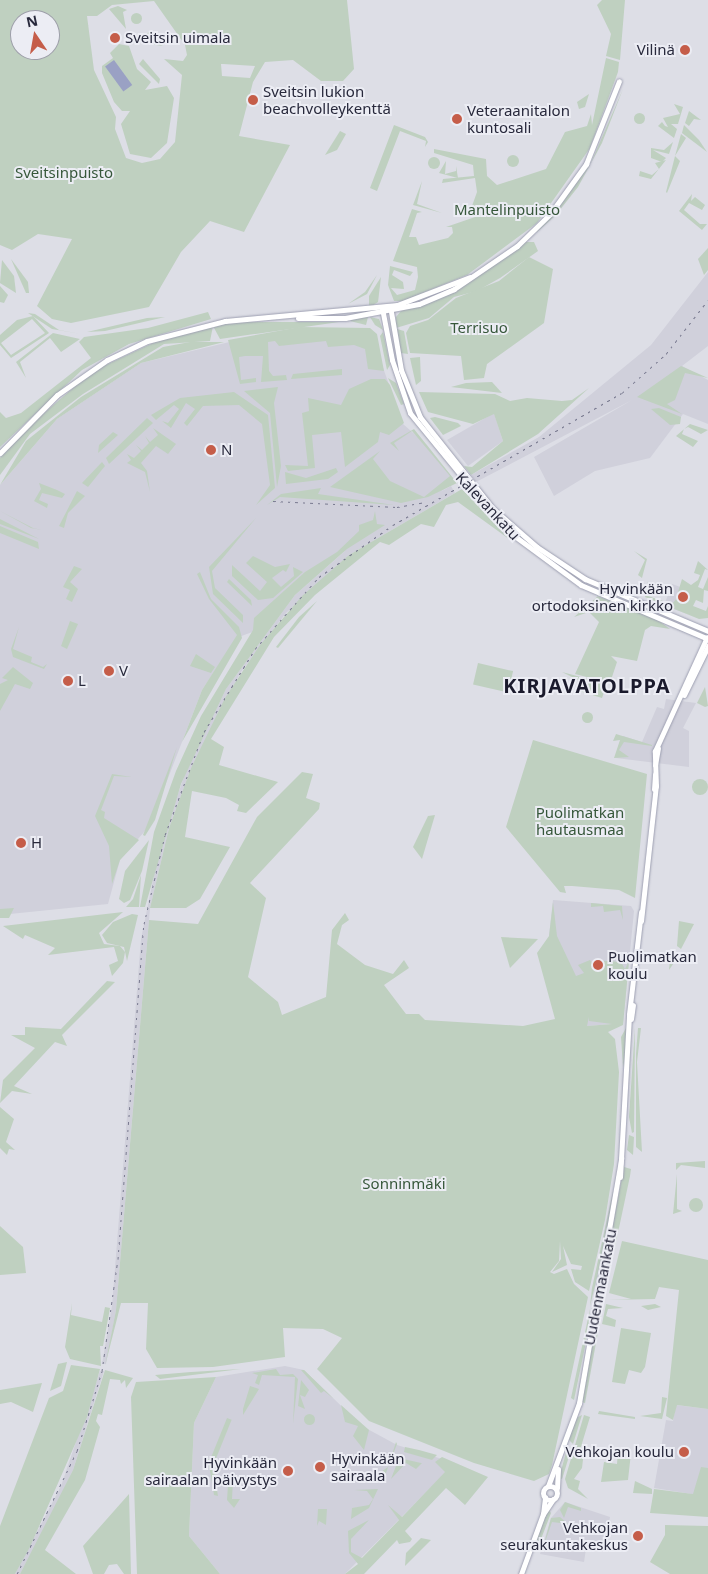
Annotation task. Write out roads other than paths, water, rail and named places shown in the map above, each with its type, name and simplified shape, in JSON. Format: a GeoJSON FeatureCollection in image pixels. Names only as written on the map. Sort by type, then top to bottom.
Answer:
{"type":"FeatureCollection","features":[{"type":"Feature","properties":{"kind":"main road"},"geometry":{"type":"LineString","coordinates":[[0,453],[57,395],[128,349],[208,324],[290,317],[330,319],[390,309],[470,277],[531,233],[567,192],[593,151],[619,81]]}},
{"type":"Feature","properties":{"kind":"main road","name":"Kalevankatu"},"geometry":{"type":"LineString","coordinates":[[390,309],[401,370],[420,417],[492,508],[537,547],[585,578],[708,631]]}},
{"type":"Feature","properties":{"kind":"main road","name":"Kalevankatu"},"geometry":{"type":"LineString","coordinates":[[382,310],[392,360],[410,413],[500,523],[582,585],[708,637]]}},
{"type":"Feature","properties":{"kind":"main road","name":"Uudenmaankatu"},"geometry":{"type":"LineString","coordinates":[[545,1497],[548,1486],[558,1467],[576,1410],[620,1177],[632,1005],[658,748],[708,637]]}},
{"type":"Feature","properties":{"kind":"main road","name":"Uudenmaankatu"},"geometry":{"type":"LineString","coordinates":[[680,701],[708,646]]}},
{"type":"Feature","properties":{"kind":"main road","name":"Uudenmaankatu"},"geometry":{"type":"LineString","coordinates":[[554,1499],[557,1489],[558,1467]]}},
{"type":"Feature","properties":{"kind":"main road"},"geometry":{"type":"LineString","coordinates":[[548,1486],[557,1489]]}},
{"type":"Feature","properties":{"kind":"main road"},"geometry":{"type":"LineString","coordinates":[[521,1574],[543,1514],[545,1497],[554,1499],[543,1514]]}},
{"type":"Feature","properties":{"kind":"water"},"geometry":{"type":"Polygon","coordinates":[[[114,60],[132,85],[123,92],[105,66],[114,60]]]}},
{"type":"Feature","properties":{"kind":"railway"},"geometry":{"type":"LineString","coordinates":[[17,1574],[77,1451],[102,1371],[118,1259],[144,924],[165,835],[204,732],[255,649],[319,577],[393,525],[622,393],[666,354],[708,300]]}},
{"type":"Feature","properties":{"kind":"railway"},"geometry":{"type":"LineString","coordinates":[[273,501],[397,507],[426,502]]}},
{"type":"Feature","properties":{"kind":"place","name":"Sveitsin uimala"},"geometry":{"type":"Point","coordinates":[115,38]}},
{"type":"Feature","properties":{"kind":"place","name":"Vilinä"},"geometry":{"type":"Point","coordinates":[685,50]}},
{"type":"Feature","properties":{"kind":"place","name":"Sveitsin lukion beachvolleykenttä"},"geometry":{"type":"Point","coordinates":[253,100]}},
{"type":"Feature","properties":{"kind":"place","name":"Veteraanitalon kuntosali"},"geometry":{"type":"Point","coordinates":[457,119]}},
{"type":"Feature","properties":{"kind":"place","name":"N"},"geometry":{"type":"Point","coordinates":[211,450]}},
{"type":"Feature","properties":{"kind":"place","name":"Hyvinkään ortodoksinen kirkko"},"geometry":{"type":"Point","coordinates":[683,597]}},
{"type":"Feature","properties":{"kind":"place","name":"V"},"geometry":{"type":"Point","coordinates":[109,671]}},
{"type":"Feature","properties":{"kind":"place","name":"L"},"geometry":{"type":"Point","coordinates":[68,681]}},
{"type":"Feature","properties":{"kind":"place","name":"H"},"geometry":{"type":"Point","coordinates":[21,843]}},
{"type":"Feature","properties":{"kind":"place","name":"Puolimatkan koulu"},"geometry":{"type":"Point","coordinates":[598,965]}},
{"type":"Feature","properties":{"kind":"place","name":"Vehkojan koulu"},"geometry":{"type":"Point","coordinates":[684,1452]}},
{"type":"Feature","properties":{"kind":"place","name":"Hyvinkään sairaala"},"geometry":{"type":"Point","coordinates":[320,1467]}},
{"type":"Feature","properties":{"kind":"place","name":"Hyvinkään sairaalan päivystys"},"geometry":{"type":"Point","coordinates":[288,1471]}},
{"type":"Feature","properties":{"kind":"place","name":"Vehkojan seurakuntakeskus"},"geometry":{"type":"Point","coordinates":[638,1536]}},
{"type":"Feature","properties":{"kind":"district","name":"KIRJAVATOLPPA"},"geometry":{"type":"Point","coordinates":[587,685]}},
{"type":"Feature","properties":{"kind":"park label","name":"Sveitsinpuisto"},"geometry":{"type":"Point","coordinates":[64,173]}},
{"type":"Feature","properties":{"kind":"park label","name":"Mantelinpuisto"},"geometry":{"type":"Point","coordinates":[507,210]}},
{"type":"Feature","properties":{"kind":"park label","name":"Terrisuo"},"geometry":{"type":"Point","coordinates":[479,328]}},
{"type":"Feature","properties":{"kind":"park label","name":"Puolimatkan hautausmaa"},"geometry":{"type":"Point","coordinates":[580,820]}},
{"type":"Feature","properties":{"kind":"park label","name":"Sonninmäki"},"geometry":{"type":"Point","coordinates":[404,1184]}}]}
